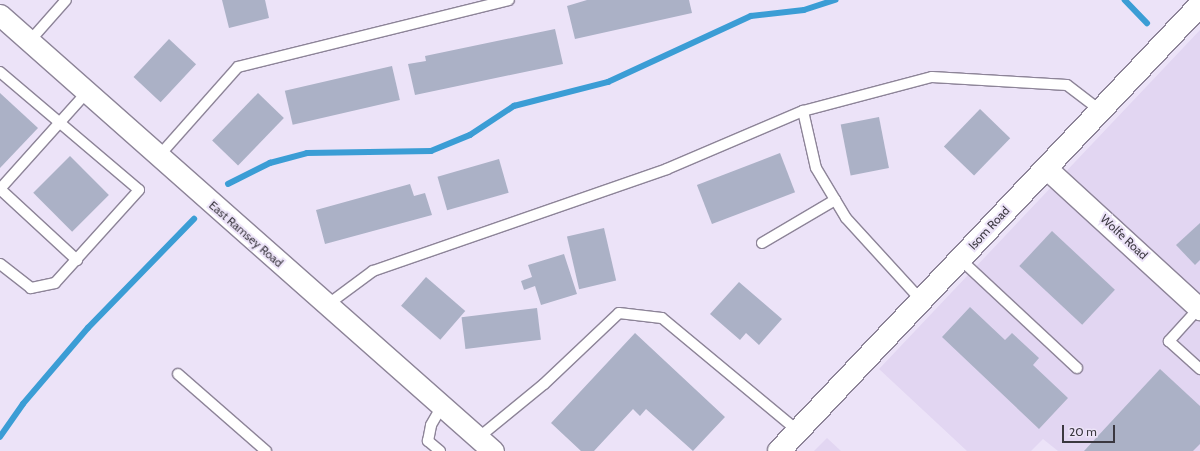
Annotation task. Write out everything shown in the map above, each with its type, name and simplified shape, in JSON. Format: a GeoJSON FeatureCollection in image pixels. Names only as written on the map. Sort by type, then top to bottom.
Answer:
{"type":"FeatureCollection","features":[{"type":"Feature","properties":{"kind":"street","name":"Isom Road"},"geometry":{"type":"LineString","coordinates":[[779,451],[797,430],[1200,5]]}},
{"type":"Feature","properties":{"kind":"street","name":"East Ramsey Road"},"geometry":{"type":"LineString","coordinates":[[1,18],[493,451]]}},
{"type":"Feature","properties":{"kind":"street","name":"Wolfe Road"},"geometry":{"type":"LineString","coordinates":[[1046,168],[1200,308]]}},
{"type":"Feature","properties":{"kind":"lane"},"geometry":{"type":"LineString","coordinates":[[28,43],[66,0]]}},
{"type":"Feature","properties":{"kind":"lane"},"geometry":{"type":"LineString","coordinates":[[158,157],[238,67],[491,3],[509,0]]}},
{"type":"Feature","properties":{"kind":"lane"},"geometry":{"type":"LineString","coordinates":[[0,72],[139,190],[55,283],[40,288],[31,288],[20,282],[0,264]]}},
{"type":"Feature","properties":{"kind":"lane"},"geometry":{"type":"LineString","coordinates":[[327,305],[373,272],[667,169],[803,111],[932,77],[1068,85],[1101,111]]}},
{"type":"Feature","properties":{"kind":"lane"},"geometry":{"type":"LineString","coordinates":[[77,260],[0,189],[86,93]]}},
{"type":"Feature","properties":{"kind":"lane"},"geometry":{"type":"LineString","coordinates":[[803,111],[816,168],[846,218],[921,300]]}},
{"type":"Feature","properties":{"kind":"lane"},"geometry":{"type":"LineString","coordinates":[[762,243],[835,200]]}},
{"type":"Feature","properties":{"kind":"lane"},"geometry":{"type":"LineString","coordinates":[[960,259],[1077,368]]}},
{"type":"Feature","properties":{"kind":"lane"},"geometry":{"type":"LineString","coordinates":[[1200,308],[1169,341],[1200,369]]}},
{"type":"Feature","properties":{"kind":"lane"},"geometry":{"type":"LineString","coordinates":[[478,438],[544,384],[619,313],[662,318],[797,430]]}},
{"type":"Feature","properties":{"kind":"lane"},"geometry":{"type":"LineString","coordinates":[[178,374],[266,451]]}},
{"type":"Feature","properties":{"kind":"lane"},"geometry":{"type":"LineString","coordinates":[[440,451],[428,441],[431,425],[442,406]]}},
{"type":"Feature","properties":{"kind":"shaded area"},"geometry":{"type":"Polygon","coordinates":[[[1200,30],[1200,451],[1058,451],[1043,439],[1031,451],[967,451],[879,369],[1200,30]]]}},
{"type":"Feature","properties":{"kind":"shaded area"},"geometry":{"type":"Polygon","coordinates":[[[827,438],[841,451],[814,451],[827,438]]]}},
{"type":"Feature","properties":{"kind":"building"},"geometry":{"type":"Polygon","coordinates":[[[222,0],[265,0],[269,18],[229,28],[222,0]]]}},
{"type":"Feature","properties":{"kind":"building"},"geometry":{"type":"Polygon","coordinates":[[[587,0],[689,0],[692,13],[575,39],[567,6],[587,0]]]}},
{"type":"Feature","properties":{"kind":"building"},"geometry":{"type":"Polygon","coordinates":[[[555,29],[563,64],[415,95],[408,64],[426,61],[425,56],[555,29]]]}},
{"type":"Feature","properties":{"kind":"building"},"geometry":{"type":"Polygon","coordinates":[[[169,39],[196,64],[161,102],[134,77],[169,39]]]}},
{"type":"Feature","properties":{"kind":"building"},"geometry":{"type":"Polygon","coordinates":[[[392,66],[400,100],[293,125],[285,91],[392,66]]]}},
{"type":"Feature","properties":{"kind":"building"},"geometry":{"type":"Polygon","coordinates":[[[0,93],[38,128],[0,168],[0,93]]]}},
{"type":"Feature","properties":{"kind":"building"},"geometry":{"type":"Polygon","coordinates":[[[258,93],[284,118],[238,165],[212,140],[258,93]]]}},
{"type":"Feature","properties":{"kind":"building"},"geometry":{"type":"Polygon","coordinates":[[[980,109],[1010,138],[974,176],[944,146],[980,109]]]}},
{"type":"Feature","properties":{"kind":"building"},"geometry":{"type":"Polygon","coordinates":[[[879,117],[889,168],[851,175],[841,124],[879,117]]]}},
{"type":"Feature","properties":{"kind":"building"},"geometry":{"type":"Polygon","coordinates":[[[780,153],[795,192],[712,224],[697,185],[780,153]]]}},
{"type":"Feature","properties":{"kind":"building"},"geometry":{"type":"Polygon","coordinates":[[[70,156],[109,195],[72,232],[33,193],[70,156]]]}},
{"type":"Feature","properties":{"kind":"building"},"geometry":{"type":"Polygon","coordinates":[[[499,159],[509,193],[447,210],[437,177],[499,159]]]}},
{"type":"Feature","properties":{"kind":"building"},"geometry":{"type":"Polygon","coordinates":[[[410,184],[414,196],[425,193],[432,215],[325,244],[316,210],[410,184]]]}},
{"type":"Feature","properties":{"kind":"building"},"geometry":{"type":"Polygon","coordinates":[[[1200,223],[1200,260],[1195,265],[1176,245],[1200,223]]]}},
{"type":"Feature","properties":{"kind":"building"},"geometry":{"type":"Polygon","coordinates":[[[604,228],[616,281],[579,289],[567,237],[604,228]]]}},
{"type":"Feature","properties":{"kind":"building"},"geometry":{"type":"Polygon","coordinates":[[[1052,231],[1115,290],[1082,325],[1019,266],[1052,231]]]}},
{"type":"Feature","properties":{"kind":"building"},"geometry":{"type":"Polygon","coordinates":[[[564,254],[577,294],[541,305],[535,286],[524,290],[521,281],[532,277],[528,265],[564,254]]]}},
{"type":"Feature","properties":{"kind":"building"},"geometry":{"type":"Polygon","coordinates":[[[426,277],[465,311],[440,340],[401,306],[426,277]]]}},
{"type":"Feature","properties":{"kind":"building"},"geometry":{"type":"Polygon","coordinates":[[[739,282],[782,319],[759,345],[746,333],[740,340],[710,314],[739,282]]]}},
{"type":"Feature","properties":{"kind":"building"},"geometry":{"type":"Polygon","coordinates":[[[970,307],[1005,340],[1012,333],[1039,358],[1033,365],[1068,398],[1039,429],[942,337],[970,307]]]}},
{"type":"Feature","properties":{"kind":"building"},"geometry":{"type":"Polygon","coordinates":[[[537,308],[541,340],[465,349],[462,317],[537,308]]]}},
{"type":"Feature","properties":{"kind":"building"},"geometry":{"type":"Polygon","coordinates":[[[635,333],[725,417],[693,451],[646,409],[640,416],[633,409],[594,451],[581,451],[551,423],[635,333]]]}},
{"type":"Feature","properties":{"kind":"building"},"geometry":{"type":"Polygon","coordinates":[[[1160,369],[1200,406],[1200,444],[1193,451],[1084,451],[1160,369]]]}},
{"type":"Feature","properties":{"kind":"waterway"},"geometry":{"type":"LineString","coordinates":[[228,184],[270,163],[307,153],[431,151],[470,135],[514,106],[608,82],[751,16],[804,10],[835,0]]}},
{"type":"Feature","properties":{"kind":"waterway"},"geometry":{"type":"LineString","coordinates":[[1125,0],[1147,23]]}},
{"type":"Feature","properties":{"kind":"waterway"},"geometry":{"type":"LineString","coordinates":[[0,437],[23,404],[88,328],[194,219]]}}]}
